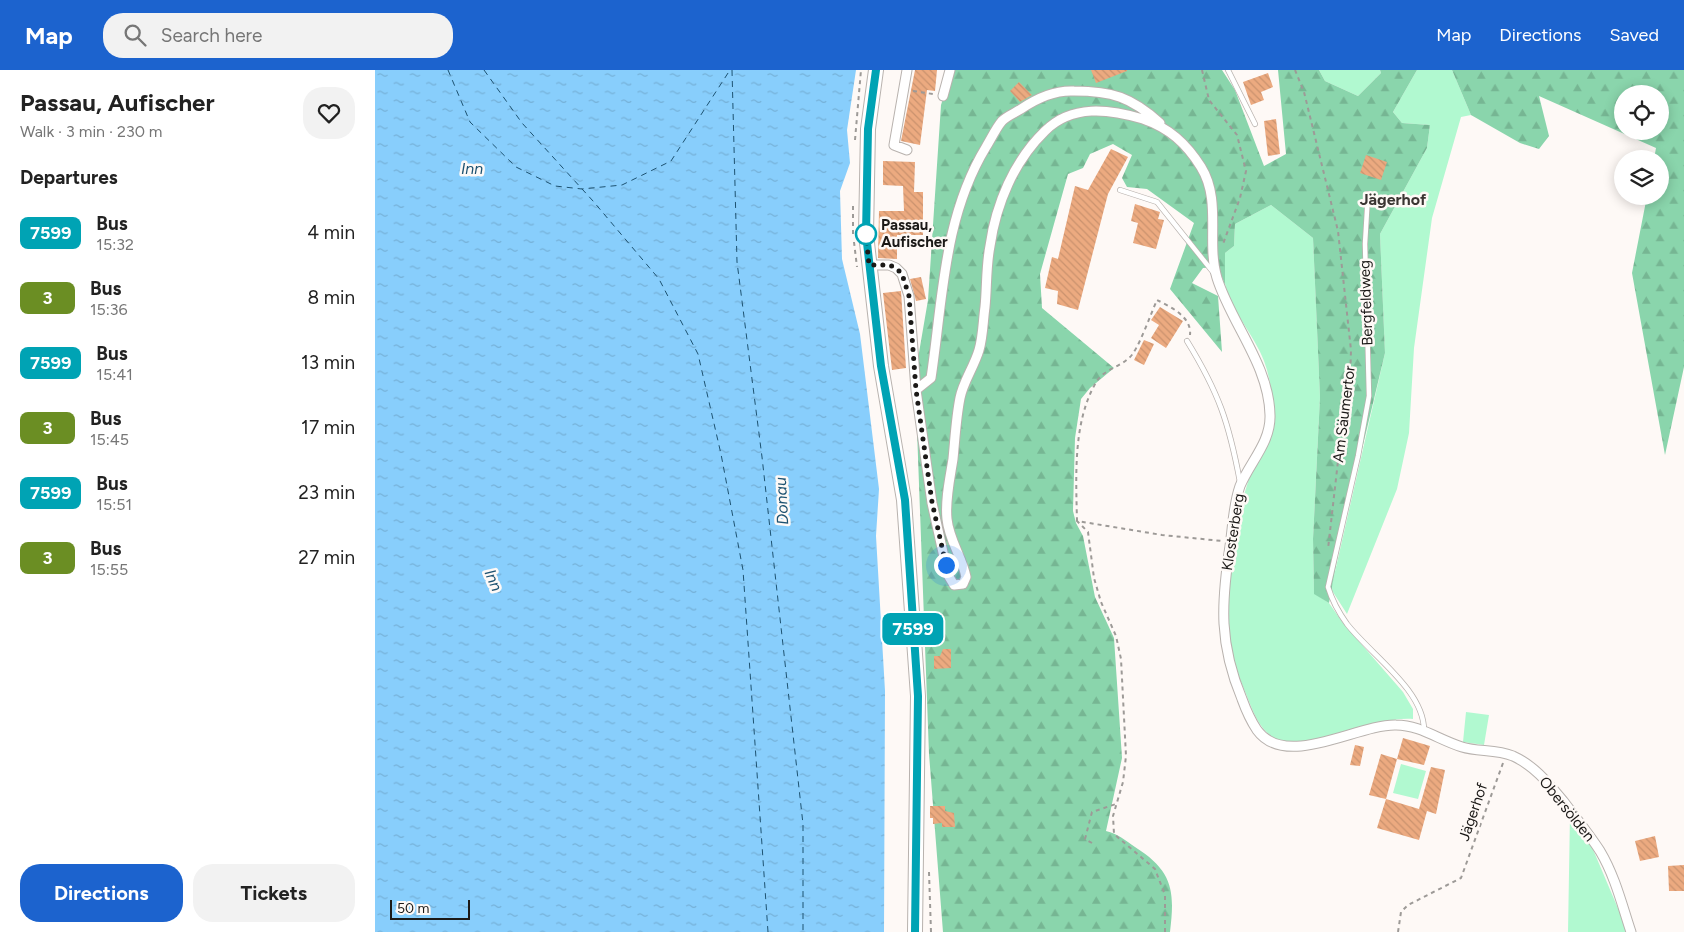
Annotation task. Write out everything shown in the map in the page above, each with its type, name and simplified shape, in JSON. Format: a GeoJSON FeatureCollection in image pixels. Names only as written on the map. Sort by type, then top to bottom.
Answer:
{"type":"FeatureCollection","features":[{"type":"Feature","properties":{"kind":"main road"},"geometry":{"type":"LineString","coordinates":[[876,70],[868,129],[864,268],[905,500],[918,696],[915,932]]}},
{"type":"Feature","properties":{"kind":"street"},"geometry":{"type":"LineString","coordinates":[[907,70],[894,145],[907,150]]}},
{"type":"Feature","properties":{"kind":"street"},"geometry":{"type":"LineString","coordinates":[[943,96],[950,70]]}},
{"type":"Feature","properties":{"kind":"street","name":"Klosterberg"},"geometry":{"type":"LineString","coordinates":[[916,390],[931,378],[941,290],[954,220],[974,168],[1002,121],[1031,102],[1051,93],[1110,92],[1139,105],[1164,126],[1193,157],[1208,182],[1213,206],[1212,242],[1217,277],[1252,350],[1266,390],[1270,417],[1267,436],[1241,486],[1235,505],[1224,597],[1223,632],[1226,655],[1250,718],[1262,736],[1275,745],[1293,747],[1313,744],[1378,726],[1399,725],[1424,730]]}},
{"type":"Feature","properties":{"kind":"street"},"geometry":{"type":"LineString","coordinates":[[864,268],[889,265],[902,274],[909,296],[916,390],[935,522],[948,575],[954,585],[959,586],[963,584],[966,577],[951,537],[947,517],[960,396],[980,348],[989,247],[1005,190],[1032,145],[1047,128],[1062,118],[1081,111],[1105,110],[1164,126]]}},
{"type":"Feature","properties":{"kind":"street","name":"Obersölden"},"geometry":{"type":"LineString","coordinates":[[1424,730],[1466,748],[1508,754],[1523,762],[1546,780],[1587,831],[1601,853],[1612,876],[1631,932]]}},
{"type":"Feature","properties":{"kind":"lane"},"geometry":{"type":"LineString","coordinates":[[1228,70],[1255,124]]}},
{"type":"Feature","properties":{"kind":"lane"},"geometry":{"type":"LineString","coordinates":[[1120,190],[1157,202],[1217,277]]}},
{"type":"Feature","properties":{"kind":"lane","name":"Bergfeldweg"},"geometry":{"type":"LineString","coordinates":[[1368,194],[1365,244],[1369,396],[1358,456],[1328,587],[1332,599],[1346,623],[1414,696],[1424,719],[1424,730]]}},
{"type":"Feature","properties":{"kind":"lane"},"geometry":{"type":"LineString","coordinates":[[1187,341],[1209,376],[1220,400],[1230,430],[1241,486]]}},
{"type":"Feature","properties":{"kind":"path"},"geometry":{"type":"LineString","coordinates":[[855,141],[861,70]]}},
{"type":"Feature","properties":{"kind":"path"},"geometry":{"type":"LineString","coordinates":[[1202,70],[1209,100],[1237,135],[1246,172],[1240,198],[1215,264]]}},
{"type":"Feature","properties":{"kind":"path","name":"Am Säumertor"},"geometry":{"type":"LineString","coordinates":[[1295,70],[1304,92],[1338,231],[1351,350],[1350,381],[1343,417],[1328,552]]}},
{"type":"Feature","properties":{"kind":"path"},"geometry":{"type":"LineString","coordinates":[[855,198],[852,211],[852,230],[856,264],[864,268]]}},
{"type":"Feature","properties":{"kind":"path"},"geometry":{"type":"LineString","coordinates":[[1165,932],[1165,895],[1155,869],[1114,834],[1113,816],[1123,782],[1126,756],[1121,659],[1116,636],[1101,602],[1094,578],[1088,532],[1077,521],[1079,440],[1085,409],[1094,384],[1107,370],[1129,358],[1135,351],[1157,300],[1180,314],[1188,324],[1191,333],[1187,341]]}},
{"type":"Feature","properties":{"kind":"path"},"geometry":{"type":"LineString","coordinates":[[1077,521],[1146,533],[1231,542]]}},
{"type":"Feature","properties":{"kind":"path","name":"Jägerhof"},"geometry":{"type":"LineString","coordinates":[[1398,932],[1401,912],[1408,904],[1461,878],[1496,778],[1508,754]]}},
{"type":"Feature","properties":{"kind":"path"},"geometry":{"type":"LineString","coordinates":[[1092,843],[1085,839],[1092,812],[1116,804]]}},
{"type":"Feature","properties":{"kind":"green space"},"geometry":{"type":"Polygon","coordinates":[[[952,70],[1222,70],[1235,90],[1264,166],[1286,154],[1278,70],[1319,70],[1325,81],[1358,96],[1381,73],[1380,70],[1417,70],[1393,112],[1402,123],[1430,125],[1427,148],[1380,234],[1385,353],[1342,533],[1329,603],[1314,594],[1313,539],[1320,397],[1313,238],[1271,205],[1235,224],[1234,246],[1225,253],[1225,285],[1218,267],[1203,268],[1192,283],[1218,296],[1222,352],[1170,289],[1194,223],[1147,189],[1127,187],[1122,178],[1132,155],[1113,144],[1090,154],[1083,168],[1068,174],[1040,274],[1042,308],[1114,368],[1090,388],[1081,399],[1075,438],[1073,511],[1076,523],[1083,536],[1095,597],[1114,638],[1122,758],[1106,831],[1121,838],[1148,856],[1164,874],[1169,883],[1171,893],[1170,932],[943,932],[929,754],[915,376],[928,300],[941,105],[952,70]]]}},
{"type":"Feature","properties":{"kind":"green space"},"geometry":{"type":"Polygon","coordinates":[[[1319,70],[1380,70],[1381,73],[1358,96],[1325,81],[1319,70]]]}},
{"type":"Feature","properties":{"kind":"green space"},"geometry":{"type":"Polygon","coordinates":[[[1417,70],[1452,70],[1471,115],[1461,117],[1432,218],[1414,348],[1409,433],[1397,489],[1347,614],[1331,589],[1385,353],[1380,234],[1427,148],[1430,125],[1402,123],[1393,112],[1417,70]]]}},
{"type":"Feature","properties":{"kind":"green space"},"geometry":{"type":"Polygon","coordinates":[[[1452,70],[1684,70],[1684,367],[1665,455],[1632,273],[1645,205],[1669,205],[1669,150],[1656,150],[1656,148],[1638,140],[1669,140],[1669,85],[1614,85],[1614,129],[1539,96],[1549,136],[1539,149],[1520,143],[1471,115],[1452,70]]]}},
{"type":"Feature","properties":{"kind":"green space"},"geometry":{"type":"Polygon","coordinates":[[[1271,205],[1313,238],[1320,397],[1313,539],[1314,593],[1329,603],[1343,623],[1403,692],[1413,709],[1413,719],[1380,722],[1328,737],[1297,743],[1276,739],[1269,735],[1259,723],[1229,651],[1226,618],[1231,557],[1239,516],[1252,471],[1270,438],[1273,406],[1264,361],[1228,294],[1224,273],[1225,253],[1234,246],[1235,224],[1271,205]]]}},
{"type":"Feature","properties":{"kind":"green space"},"geometry":{"type":"Polygon","coordinates":[[[1466,712],[1489,715],[1484,745],[1463,742],[1466,712]]]}},
{"type":"Feature","properties":{"kind":"green space"},"geometry":{"type":"Polygon","coordinates":[[[1401,764],[1426,771],[1418,799],[1393,793],[1401,764]]]}},
{"type":"Feature","properties":{"kind":"green space"},"geometry":{"type":"Polygon","coordinates":[[[1570,814],[1589,840],[1628,932],[1568,932],[1570,814]]]}},
{"type":"Feature","properties":{"kind":"water"},"geometry":{"type":"Polygon","coordinates":[[[375,70],[856,70],[847,130],[850,163],[840,191],[842,259],[860,334],[879,489],[876,536],[885,691],[884,932],[375,932],[375,70]]]}},
{"type":"Feature","properties":{"kind":"building"},"geometry":{"type":"Polygon","coordinates":[[[915,70],[937,70],[935,91],[927,90],[920,145],[901,141],[915,70]]]}},
{"type":"Feature","properties":{"kind":"building"},"geometry":{"type":"Polygon","coordinates":[[[1091,70],[1127,70],[1127,71],[1096,83],[1091,70]]]}},
{"type":"Feature","properties":{"kind":"building"},"geometry":{"type":"Polygon","coordinates":[[[1268,73],[1273,87],[1261,92],[1264,100],[1251,105],[1243,82],[1268,73]]]}},
{"type":"Feature","properties":{"kind":"building"},"geometry":{"type":"Polygon","coordinates":[[[1019,82],[1032,95],[1020,102],[1010,91],[1019,82]]]}},
{"type":"Feature","properties":{"kind":"building"},"geometry":{"type":"Polygon","coordinates":[[[1276,119],[1280,154],[1268,156],[1264,121],[1276,119]]]}},
{"type":"Feature","properties":{"kind":"building"},"geometry":{"type":"Polygon","coordinates":[[[1111,149],[1128,157],[1108,194],[1078,310],[1057,304],[1058,291],[1045,288],[1052,257],[1058,259],[1075,186],[1088,190],[1111,149]]]}},
{"type":"Feature","properties":{"kind":"building"},"geometry":{"type":"Polygon","coordinates":[[[1366,155],[1387,162],[1381,180],[1360,173],[1366,155]]]}},
{"type":"Feature","properties":{"kind":"building"},"geometry":{"type":"Polygon","coordinates":[[[883,161],[915,162],[914,192],[923,192],[923,235],[897,235],[897,259],[878,258],[879,211],[904,211],[903,186],[883,185],[883,161]]]}},
{"type":"Feature","properties":{"kind":"building"},"geometry":{"type":"Polygon","coordinates":[[[1135,204],[1160,212],[1158,219],[1164,220],[1156,249],[1133,243],[1138,223],[1131,221],[1135,204]]]}},
{"type":"Feature","properties":{"kind":"building"},"geometry":{"type":"Polygon","coordinates":[[[921,277],[926,299],[916,301],[910,279],[921,277]]]}},
{"type":"Feature","properties":{"kind":"building"},"geometry":{"type":"Polygon","coordinates":[[[901,291],[906,368],[892,370],[883,293],[901,291]]]}},
{"type":"Feature","properties":{"kind":"building"},"geometry":{"type":"Polygon","coordinates":[[[1160,307],[1183,321],[1166,348],[1151,338],[1159,325],[1151,320],[1160,307]]]}},
{"type":"Feature","properties":{"kind":"building"},"geometry":{"type":"Polygon","coordinates":[[[1144,340],[1154,344],[1144,365],[1134,360],[1144,340]]]}},
{"type":"Feature","properties":{"kind":"building"},"geometry":{"type":"Polygon","coordinates":[[[943,649],[951,649],[951,668],[934,669],[934,656],[940,656],[943,649]]]}},
{"type":"Feature","properties":{"kind":"building"},"geometry":{"type":"Polygon","coordinates":[[[1403,738],[1430,746],[1424,765],[1397,759],[1403,738]]]}},
{"type":"Feature","properties":{"kind":"building"},"geometry":{"type":"Polygon","coordinates":[[[1355,745],[1364,747],[1360,766],[1350,765],[1355,745]]]}},
{"type":"Feature","properties":{"kind":"building"},"geometry":{"type":"Polygon","coordinates":[[[1381,754],[1397,759],[1386,799],[1369,795],[1381,754]]]}},
{"type":"Feature","properties":{"kind":"building"},"geometry":{"type":"Polygon","coordinates":[[[1431,767],[1445,770],[1436,814],[1427,811],[1419,840],[1377,828],[1386,799],[1419,809],[1431,767]]]}},
{"type":"Feature","properties":{"kind":"building"},"geometry":{"type":"Polygon","coordinates":[[[930,806],[945,806],[945,811],[954,813],[955,827],[942,827],[942,823],[933,824],[933,818],[930,818],[930,806]]]}},
{"type":"Feature","properties":{"kind":"building"},"geometry":{"type":"Polygon","coordinates":[[[1655,836],[1659,857],[1640,861],[1635,841],[1655,836]]]}},
{"type":"Feature","properties":{"kind":"building"},"geometry":{"type":"Polygon","coordinates":[[[1684,865],[1684,891],[1669,891],[1668,866],[1684,865]]]}},
{"type":"Feature","properties":{"kind":"ferry route"},"geometry":{"type":"LineString","coordinates":[[448,70],[470,122],[516,167],[555,186],[582,189],[622,185],[671,161],[730,70]]}},
{"type":"Feature","properties":{"kind":"ferry route"},"geometry":{"type":"LineString","coordinates":[[484,70],[522,123],[593,201],[659,279],[698,354],[721,454],[743,570],[768,932]]}},
{"type":"Feature","properties":{"kind":"ferry route"},"geometry":{"type":"LineString","coordinates":[[732,70],[737,262],[762,457],[803,824],[803,932]]}},
{"type":"Feature","properties":{"kind":"bus line","name":"7599"},"geometry":{"type":"LineString","coordinates":[[876,70],[868,129],[866,234],[881,366],[905,500],[918,696],[915,932]]}},
{"type":"Feature","properties":{"kind":"place","name":"Passau, Aufischer"},"geometry":{"type":"Point","coordinates":[866,234]}},
{"type":"Feature","properties":{"kind":"district","name":"Jägerhof"},"geometry":{"type":"Point","coordinates":[1393,199]}},
{"type":"Feature","properties":{"kind":"route"},"geometry":{"type":"LineString","coordinates":[[866,234],[869,265],[889,265],[896,268],[902,274],[909,296],[916,390],[935,522],[946,565]]}},
{"type":"Feature","properties":{"kind":"water label","name":"Inn"},"geometry":{"type":"Point","coordinates":[472,168]}},
{"type":"Feature","properties":{"kind":"water label","name":"Donau"},"geometry":{"type":"Point","coordinates":[781,501]}},
{"type":"Feature","properties":{"kind":"water label","name":"Inn"},"geometry":{"type":"Point","coordinates":[494,580]}}]}
